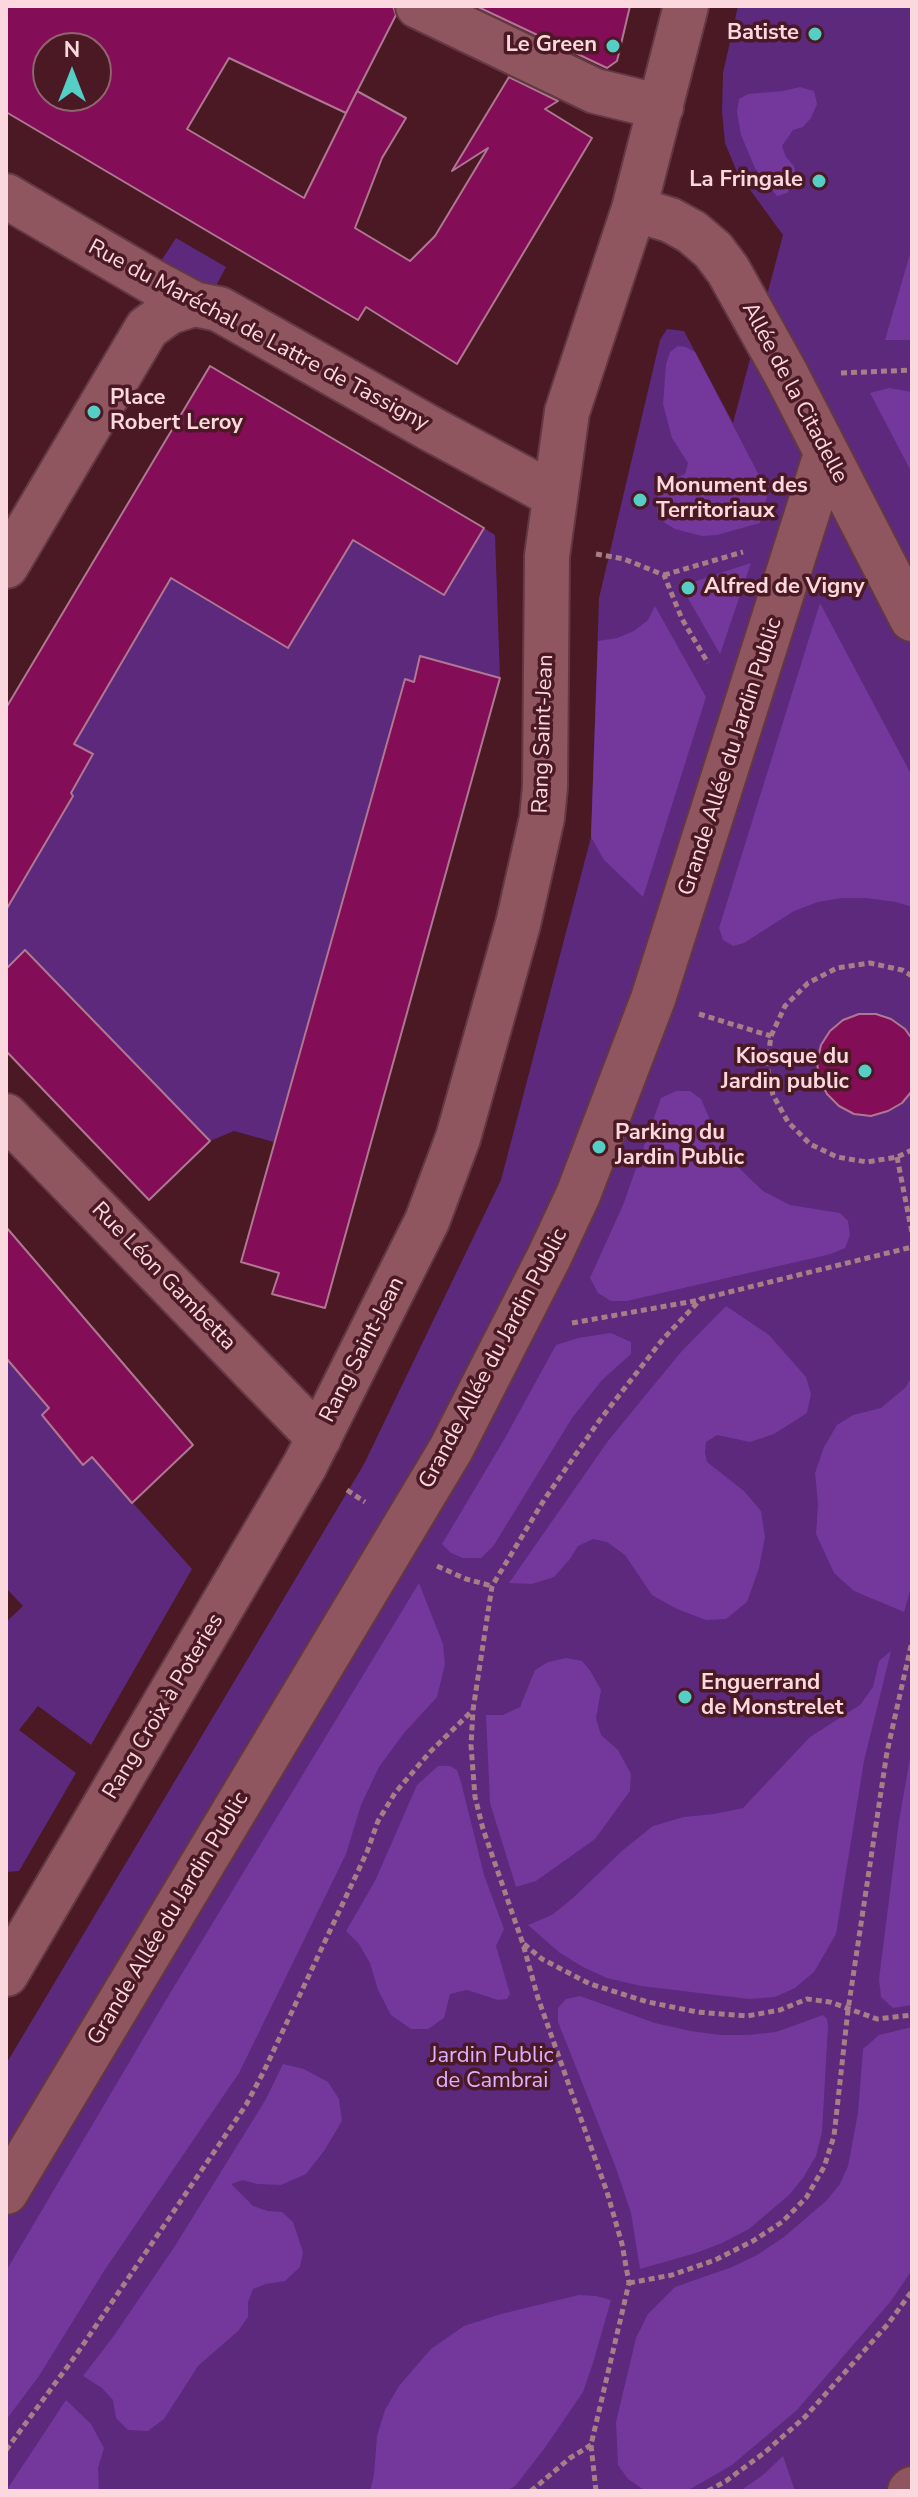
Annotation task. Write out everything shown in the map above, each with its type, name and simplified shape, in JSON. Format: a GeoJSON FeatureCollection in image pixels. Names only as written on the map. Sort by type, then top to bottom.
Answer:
{"type":"FeatureCollection","features":[{"type":"Feature","properties":{"kind":"street"},"geometry":{"type":"LineString","coordinates":[[418,6],[595,91],[661,107]]}},
{"type":"Feature","properties":{"kind":"street","name":"Rang Saint-Jean"},"geometry":{"type":"LineString","coordinates":[[312,1451],[436,1201],[464,1121],[522,910],[544,803],[547,556],[567,412],[634,209],[686,6]]}},
{"type":"Feature","properties":{"kind":"street","name":"Rue du Maréchal de Lattre de Tassigny"},"geometry":{"type":"LineString","coordinates":[[6,196],[194,304],[219,309],[554,495]]}},
{"type":"Feature","properties":{"kind":"street","name":"Allée de la Citadelle"},"geometry":{"type":"LineString","coordinates":[[634,209],[681,225],[713,250],[734,279],[912,619]]}},
{"type":"Feature","properties":{"kind":"street"},"geometry":{"type":"LineString","coordinates":[[6,566],[147,328],[169,312],[194,304]]}},
{"type":"Feature","properties":{"kind":"street","name":"Grande Allée du Jardin Public"},"geometry":{"type":"LineString","coordinates":[[6,2192],[451,1449],[578,1195],[653,999],[826,454]]}},
{"type":"Feature","properties":{"kind":"street","name":"Rue Léon Gambetta"},"geometry":{"type":"LineString","coordinates":[[6,1116],[312,1451]]}},
{"type":"Feature","properties":{"kind":"street","name":"Rang Croix à Poteries"},"geometry":{"type":"LineString","coordinates":[[10,1956],[312,1451]]}},
{"type":"Feature","properties":{"kind":"path"},"geometry":{"type":"LineString","coordinates":[[876,370],[912,370]]}},
{"type":"Feature","properties":{"kind":"path"},"geometry":{"type":"LineString","coordinates":[[547,556],[604,554],[664,575],[798,539]]}},
{"type":"Feature","properties":{"kind":"path"},"geometry":{"type":"LineString","coordinates":[[664,575],[695,643],[746,712]]}},
{"type":"Feature","properties":{"kind":"path"},"geometry":{"type":"LineString","coordinates":[[912,976],[902,970],[870,963],[837,968],[808,983],[785,1006],[771,1036],[767,1065],[773,1095],[788,1122],[810,1144],[837,1157],[867,1162],[897,1157],[912,1150]]}},
{"type":"Feature","properties":{"kind":"path"},"geometry":{"type":"LineString","coordinates":[[653,999],[771,1036]]}},
{"type":"Feature","properties":{"kind":"path"},"geometry":{"type":"LineString","coordinates":[[897,1157],[912,1233]]}},
{"type":"Feature","properties":{"kind":"path"},"geometry":{"type":"LineString","coordinates":[[511,1333],[701,1299],[912,1247]]}},
{"type":"Feature","properties":{"kind":"path"},"geometry":{"type":"LineString","coordinates":[[596,2491],[591,2445],[629,2283],[607,2192],[538,1998],[523,1944],[483,1829],[475,1797],[471,1745],[473,1710],[492,1586],[544,1500],[599,1421],[663,1339],[701,1299]]}},
{"type":"Feature","properties":{"kind":"path"},"geometry":{"type":"LineString","coordinates":[[312,1451],[405,1527]]}},
{"type":"Feature","properties":{"kind":"path"},"geometry":{"type":"LineString","coordinates":[[629,2283],[672,2275],[715,2260],[753,2241],[782,2222],[806,2198],[824,2167],[834,2136],[848,2010],[887,1752],[912,1641]]}},
{"type":"Feature","properties":{"kind":"path"},"geometry":{"type":"LineString","coordinates":[[6,2450],[76,2355],[246,2105],[362,1863],[378,1821],[395,1793],[430,1752],[473,1710]]}},
{"type":"Feature","properties":{"kind":"path"},"geometry":{"type":"LineString","coordinates":[[523,1944],[542,1959],[590,1984],[648,2002],[697,2012],[747,2016],[780,2010],[807,1999],[830,2002],[877,2019],[912,2015]]}},
{"type":"Feature","properties":{"kind":"path"},"geometry":{"type":"LineString","coordinates":[[708,2491],[764,2453],[805,2417],[879,2335],[912,2291]]}},
{"type":"Feature","properties":{"kind":"path"},"geometry":{"type":"LineString","coordinates":[[531,2491],[570,2458],[591,2445]]}},
{"type":"Feature","properties":{"kind":"green space","name":"Jardin Public de Cambrai"},"geometry":{"type":"Polygon","coordinates":[[[738,6],[912,6],[912,2491],[6,2491],[6,2064],[364,1464],[501,1180],[591,837],[599,598],[660,340],[667,329],[684,331],[733,423],[783,235],[737,172],[725,143],[723,73],[738,6]]]}},
{"type":"Feature","properties":{"kind":"green space"},"geometry":{"type":"Polygon","coordinates":[[[176,238],[226,267],[217,284],[205,286],[159,264],[176,238]]]}},
{"type":"Feature","properties":{"kind":"green space"},"geometry":{"type":"Polygon","coordinates":[[[314,517],[444,595],[484,528],[495,535],[500,678],[420,657],[414,682],[404,680],[274,1142],[234,1131],[210,1141],[26,950],[6,969],[6,864],[26,875],[73,796],[71,793],[93,754],[73,743],[171,578],[288,647],[314,517]]]}},
{"type":"Feature","properties":{"kind":"green space"},"geometry":{"type":"Polygon","coordinates":[[[6,1358],[49,1408],[42,1416],[83,1464],[92,1457],[192,1569],[91,1745],[38,1706],[19,1730],[76,1773],[19,1871],[6,1872],[6,1622],[23,1606],[6,1588],[6,1358]]]}},
{"type":"Feature","properties":{"kind":"shaded area"},"geometry":{"type":"Polygon","coordinates":[[[800,87],[814,91],[817,104],[811,118],[803,127],[793,130],[782,146],[794,166],[797,180],[787,193],[777,196],[755,168],[741,135],[737,112],[739,99],[748,94],[800,87]]]}},
{"type":"Feature","properties":{"kind":"shaded area"},"geometry":{"type":"Polygon","coordinates":[[[912,247],[912,340],[885,340],[912,247]]]}},
{"type":"Feature","properties":{"kind":"shaded area"},"geometry":{"type":"Polygon","coordinates":[[[678,346],[695,352],[764,485],[767,497],[760,523],[702,536],[675,529],[665,523],[657,512],[658,497],[664,483],[685,474],[688,463],[672,438],[663,404],[666,364],[670,352],[678,346]]]}},
{"type":"Feature","properties":{"kind":"shaded area"},"geometry":{"type":"Polygon","coordinates":[[[889,388],[912,392],[912,473],[870,393],[889,388]]]}},
{"type":"Feature","properties":{"kind":"shaded area"},"geometry":{"type":"Polygon","coordinates":[[[751,563],[720,654],[681,586],[751,563]]]}},
{"type":"Feature","properties":{"kind":"shaded area"},"geometry":{"type":"Polygon","coordinates":[[[820,603],[912,776],[912,907],[866,898],[818,902],[794,911],[744,943],[733,946],[723,940],[719,928],[820,603]]]}},
{"type":"Feature","properties":{"kind":"shaded area"},"geometry":{"type":"Polygon","coordinates":[[[655,606],[706,697],[643,897],[604,860],[591,837],[598,641],[634,631],[648,620],[655,606]]]}},
{"type":"Feature","properties":{"kind":"shaded area"},"geometry":{"type":"Polygon","coordinates":[[[676,1091],[690,1091],[701,1099],[721,1145],[763,1191],[790,1205],[840,1213],[848,1221],[850,1235],[845,1248],[831,1254],[627,1301],[611,1301],[598,1293],[590,1278],[623,1205],[661,1098],[676,1091]]]}},
{"type":"Feature","properties":{"kind":"shaded area"},"geometry":{"type":"Polygon","coordinates":[[[726,1306],[769,1335],[806,1377],[811,1394],[807,1413],[774,1434],[750,1442],[717,1435],[706,1442],[707,1462],[744,1491],[761,1511],[765,1537],[759,1568],[747,1602],[726,1619],[706,1620],[677,1609],[652,1595],[625,1555],[607,1542],[593,1539],[578,1546],[554,1577],[532,1584],[509,1583],[608,1441],[681,1352],[726,1306]]]}},
{"type":"Feature","properties":{"kind":"shaded area"},"geometry":{"type":"Polygon","coordinates":[[[611,1333],[631,1342],[631,1354],[602,1380],[572,1418],[494,1545],[481,1558],[463,1558],[451,1553],[442,1544],[556,1345],[611,1333]]]}},
{"type":"Feature","properties":{"kind":"shaded area"},"geometry":{"type":"Polygon","coordinates":[[[912,1376],[912,1584],[904,1612],[854,1591],[834,1573],[816,1534],[818,1504],[815,1473],[824,1447],[837,1425],[853,1415],[881,1408],[906,1387],[912,1376]]]}},
{"type":"Feature","properties":{"kind":"shaded area"},"geometry":{"type":"Polygon","coordinates":[[[419,1583],[443,1644],[445,1664],[437,1697],[404,1733],[379,1767],[361,1805],[346,1854],[239,2073],[104,2271],[39,2376],[6,2420],[6,2271],[419,1583]]]}},
{"type":"Feature","properties":{"kind":"shaded area"},"geometry":{"type":"Polygon","coordinates":[[[891,1651],[864,1761],[836,1934],[814,1972],[795,1988],[775,1997],[749,1999],[641,1986],[607,1978],[560,1953],[528,1925],[552,1915],[653,1826],[684,1817],[743,1808],[810,1737],[860,1705],[873,1687],[879,1661],[891,1651]]]}},
{"type":"Feature","properties":{"kind":"shaded area"},"geometry":{"type":"Polygon","coordinates":[[[566,1658],[582,1661],[601,1690],[596,1718],[601,1735],[618,1750],[631,1774],[630,1791],[595,1839],[536,1881],[516,1887],[490,1803],[486,1715],[503,1715],[520,1707],[535,1670],[548,1662],[566,1658]]]}},
{"type":"Feature","properties":{"kind":"shaded area"},"geometry":{"type":"Polygon","coordinates":[[[912,1747],[912,2005],[893,2008],[881,1997],[879,1979],[899,1821],[912,1747]]]}},
{"type":"Feature","properties":{"kind":"shaded area"},"geometry":{"type":"Polygon","coordinates":[[[438,1766],[450,1766],[457,1770],[461,1782],[484,1875],[504,1929],[496,1946],[510,1994],[507,1999],[498,2000],[467,1990],[450,1994],[444,2018],[428,2029],[411,2029],[391,2015],[378,1990],[370,1963],[359,1944],[346,1931],[375,1881],[417,1785],[438,1766]]]}},
{"type":"Feature","properties":{"kind":"shaded area"},"geometry":{"type":"Polygon","coordinates":[[[580,1996],[655,2023],[720,2035],[776,2032],[823,2015],[828,2027],[822,2132],[816,2156],[789,2195],[749,2229],[722,2243],[640,2269],[631,2213],[558,2022],[558,2008],[566,1999],[580,1996]]]}},
{"type":"Feature","properties":{"kind":"shaded area"},"geometry":{"type":"Polygon","coordinates":[[[912,2027],[912,2270],[891,2301],[797,2410],[732,2465],[687,2491],[644,2490],[628,2479],[618,2465],[616,2422],[636,2338],[648,2314],[675,2287],[757,2255],[784,2237],[826,2201],[840,2184],[848,2166],[858,2113],[863,2049],[879,2035],[912,2027]]]}},
{"type":"Feature","properties":{"kind":"shaded area"},"geometry":{"type":"Polygon","coordinates":[[[283,2064],[304,2069],[328,2082],[339,2099],[342,2121],[306,2174],[281,2185],[243,2180],[231,2184],[253,2206],[282,2212],[293,2222],[303,2252],[300,2267],[285,2281],[253,2289],[248,2302],[248,2317],[238,2331],[198,2366],[164,2419],[148,2431],[128,2430],[116,2418],[113,2400],[102,2388],[83,2376],[175,2246],[266,2099],[283,2064]]]}},
{"type":"Feature","properties":{"kind":"shaded area"},"geometry":{"type":"Polygon","coordinates":[[[579,2295],[611,2300],[593,2363],[583,2392],[516,2485],[508,2491],[370,2491],[377,2436],[385,2410],[399,2386],[431,2349],[464,2326],[579,2295]]]}},
{"type":"Feature","properties":{"kind":"shaded area"},"geometry":{"type":"Polygon","coordinates":[[[66,2400],[91,2424],[104,2448],[98,2468],[99,2491],[6,2491],[66,2400]]]}},
{"type":"Feature","properties":{"kind":"shaded area"},"geometry":{"type":"Polygon","coordinates":[[[783,2456],[795,2491],[740,2491],[763,2475],[783,2456]]]}},
{"type":"Feature","properties":{"kind":"building"},"geometry":{"type":"Polygon","coordinates":[[[6,6],[393,6],[396,15],[357,91],[406,118],[382,158],[355,228],[410,261],[435,236],[488,148],[452,171],[509,77],[558,101],[545,109],[592,138],[457,364],[366,307],[358,320],[6,112],[6,6]],[[229,58],[187,129],[304,198],[350,106],[346,113],[229,58]]]}},
{"type":"Feature","properties":{"kind":"building"},"geometry":{"type":"Polygon","coordinates":[[[476,6],[630,6],[617,61],[607,68],[476,6]]]}},
{"type":"Feature","properties":{"kind":"building"},"geometry":{"type":"Polygon","coordinates":[[[210,366],[484,528],[444,595],[353,540],[288,648],[171,578],[74,744],[93,754],[71,793],[73,796],[6,910],[6,708],[210,366]]]}},
{"type":"Feature","properties":{"kind":"building"},"geometry":{"type":"Polygon","coordinates":[[[420,656],[500,678],[325,1308],[272,1294],[279,1273],[241,1262],[405,679],[414,682],[420,656]]]}},
{"type":"Feature","properties":{"kind":"building"},"geometry":{"type":"Polygon","coordinates":[[[25,950],[210,1141],[149,1200],[6,1051],[6,969],[25,950]]]}},
{"type":"Feature","properties":{"kind":"building","name":"Kiosque du Jardin public"},"geometry":{"type":"Polygon","coordinates":[[[859,1014],[876,1014],[891,1019],[905,1029],[912,1039],[912,1091],[902,1103],[871,1116],[854,1114],[839,1106],[827,1094],[819,1079],[817,1062],[821,1045],[830,1031],[843,1020],[859,1014]]]}},
{"type":"Feature","properties":{"kind":"building"},"geometry":{"type":"Polygon","coordinates":[[[6,1227],[193,1445],[132,1503],[92,1457],[83,1465],[42,1415],[49,1408],[6,1358],[6,1227]]]}},
{"type":"Feature","properties":{"kind":"place","name":"Batiste"},"geometry":{"type":"Point","coordinates":[815,34]}},
{"type":"Feature","properties":{"kind":"place","name":"Le Green"},"geometry":{"type":"Point","coordinates":[613,46]}},
{"type":"Feature","properties":{"kind":"place","name":"La Fringale"},"geometry":{"type":"Point","coordinates":[819,181]}},
{"type":"Feature","properties":{"kind":"place","name":"Place Robert Leroy"},"geometry":{"type":"Point","coordinates":[94,412]}},
{"type":"Feature","properties":{"kind":"place","name":"Monument des Territoriaux"},"geometry":{"type":"Point","coordinates":[640,500]}},
{"type":"Feature","properties":{"kind":"place","name":"Alfred de Vigny"},"geometry":{"type":"Point","coordinates":[688,588]}},
{"type":"Feature","properties":{"kind":"place","name":"Kiosque du Jardin public"},"geometry":{"type":"Point","coordinates":[865,1071]}},
{"type":"Feature","properties":{"kind":"place","name":"Parking du Jardin Public"},"geometry":{"type":"Point","coordinates":[599,1147]}},
{"type":"Feature","properties":{"kind":"place","name":"Enguerrand de Monstrelet"},"geometry":{"type":"Point","coordinates":[685,1697]}}]}
